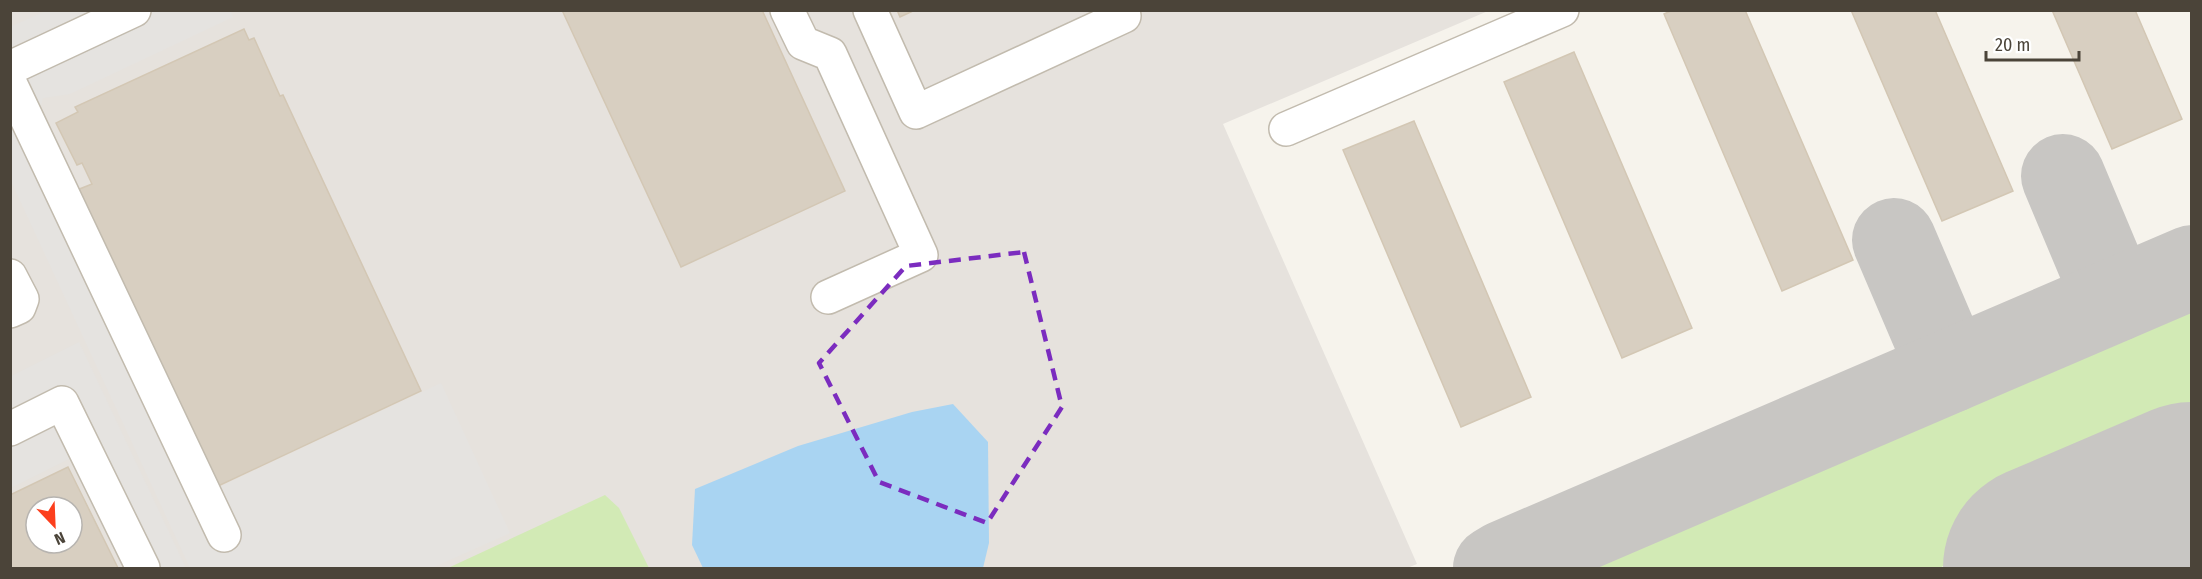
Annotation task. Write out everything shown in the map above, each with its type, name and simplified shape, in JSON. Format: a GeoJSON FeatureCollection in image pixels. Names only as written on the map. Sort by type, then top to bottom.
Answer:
{"type":"FeatureCollection","features":[{"type":"Feature","properties":{"kind":"lane"},"geometry":{"type":"LineString","coordinates":[[10,68],[134,10]]}},
{"type":"Feature","properties":{"kind":"lane"},"geometry":{"type":"LineString","coordinates":[[787,10],[803,44],[830,54],[921,255],[828,297]]}},
{"type":"Feature","properties":{"kind":"lane"},"geometry":{"type":"LineString","coordinates":[[870,10],[916,112],[1124,16],[1121,10]]}},
{"type":"Feature","properties":{"kind":"lane"},"geometry":{"type":"LineString","coordinates":[[1286,129],[1562,10]]}},
{"type":"Feature","properties":{"kind":"lane"},"geometry":{"type":"LineString","coordinates":[[10,83],[224,535]]}},
{"type":"Feature","properties":{"kind":"lane"},"geometry":{"type":"LineString","coordinates":[[10,276],[22,299],[19,307],[10,311]]}},
{"type":"Feature","properties":{"kind":"lane"},"geometry":{"type":"LineString","coordinates":[[10,429],[62,403],[143,568]]}},
{"type":"Feature","properties":{"kind":"highlighted area"},"geometry":{"type":"Polygon","coordinates":[[[1024,252],[1062,407],[987,523],[879,482],[819,363],[906,266],[1024,252]]]}},
{"type":"Feature","properties":{"kind":"shaded area"},"geometry":{"type":"Polygon","coordinates":[[[230,10],[233,17],[70,94],[43,98],[40,110],[215,489],[441,383],[510,533],[432,568],[190,568],[11,181],[10,27],[46,11],[230,10]]]}},
{"type":"Feature","properties":{"kind":"shaded area"},"geometry":{"type":"Polygon","coordinates":[[[10,11],[1488,11],[1223,124],[1417,564],[1407,568],[11,568],[10,11]]]}},
{"type":"Feature","properties":{"kind":"shaded area"},"geometry":{"type":"Polygon","coordinates":[[[79,342],[186,568],[126,568],[71,458],[11,488],[11,376],[79,342]]]}},
{"type":"Feature","properties":{"kind":"green space"},"geometry":{"type":"Polygon","coordinates":[[[2191,287],[2191,460],[1939,568],[1549,568],[1584,548],[2191,287]]]}},
{"type":"Feature","properties":{"kind":"green space"},"geometry":{"type":"Polygon","coordinates":[[[605,495],[619,508],[649,568],[448,568],[605,495]]]}},
{"type":"Feature","properties":{"kind":"water"},"geometry":{"type":"Polygon","coordinates":[[[953,404],[988,442],[989,543],[983,568],[703,568],[692,545],[695,489],[798,446],[912,412],[953,404]]]}},
{"type":"Feature","properties":{"kind":"building"},"geometry":{"type":"Polygon","coordinates":[[[562,10],[762,10],[845,191],[681,267],[562,10]]]}},
{"type":"Feature","properties":{"kind":"building"},"geometry":{"type":"Polygon","coordinates":[[[897,10],[915,10],[900,17],[897,10]]]}},
{"type":"Feature","properties":{"kind":"building"},"geometry":{"type":"Polygon","coordinates":[[[1673,10],[1745,10],[1853,260],[1782,291],[1664,14],[1673,10]]]}},
{"type":"Feature","properties":{"kind":"building"},"geometry":{"type":"Polygon","coordinates":[[[1851,10],[1935,10],[2013,191],[1942,221],[1851,10]]]}},
{"type":"Feature","properties":{"kind":"building"},"geometry":{"type":"Polygon","coordinates":[[[2052,10],[2135,10],[2182,119],[2112,149],[2052,10]]]}},
{"type":"Feature","properties":{"kind":"building"},"geometry":{"type":"Polygon","coordinates":[[[244,29],[249,40],[254,38],[280,96],[283,95],[421,391],[216,487],[77,190],[92,184],[82,163],[77,165],[56,123],[78,112],[75,107],[244,29]]]}},
{"type":"Feature","properties":{"kind":"building"},"geometry":{"type":"Polygon","coordinates":[[[1574,52],[1692,328],[1622,358],[1504,82],[1574,52]]]}},
{"type":"Feature","properties":{"kind":"building"},"geometry":{"type":"Polygon","coordinates":[[[1414,121],[1531,397],[1461,427],[1343,150],[1414,121]]]}},
{"type":"Feature","properties":{"kind":"building"},"geometry":{"type":"Polygon","coordinates":[[[68,467],[82,495],[24,495],[24,555],[84,555],[84,499],[118,568],[10,568],[10,495],[68,467]]]}},
{"type":"Feature","properties":{"kind":"taxiway"},"geometry":{"type":"LineString","coordinates":[[2063,176],[2115,300]]}},
{"type":"Feature","properties":{"kind":"taxiway"},"geometry":{"type":"LineString","coordinates":[[1894,240],[1950,371]]}},
{"type":"Feature","properties":{"kind":"taxiway"},"geometry":{"type":"LineString","coordinates":[[1495,568],[2192,267]]}},
{"type":"Feature","properties":{"kind":"runway"},"geometry":{"type":"LineString","coordinates":[[2047,568],[2192,506]]}}]}
